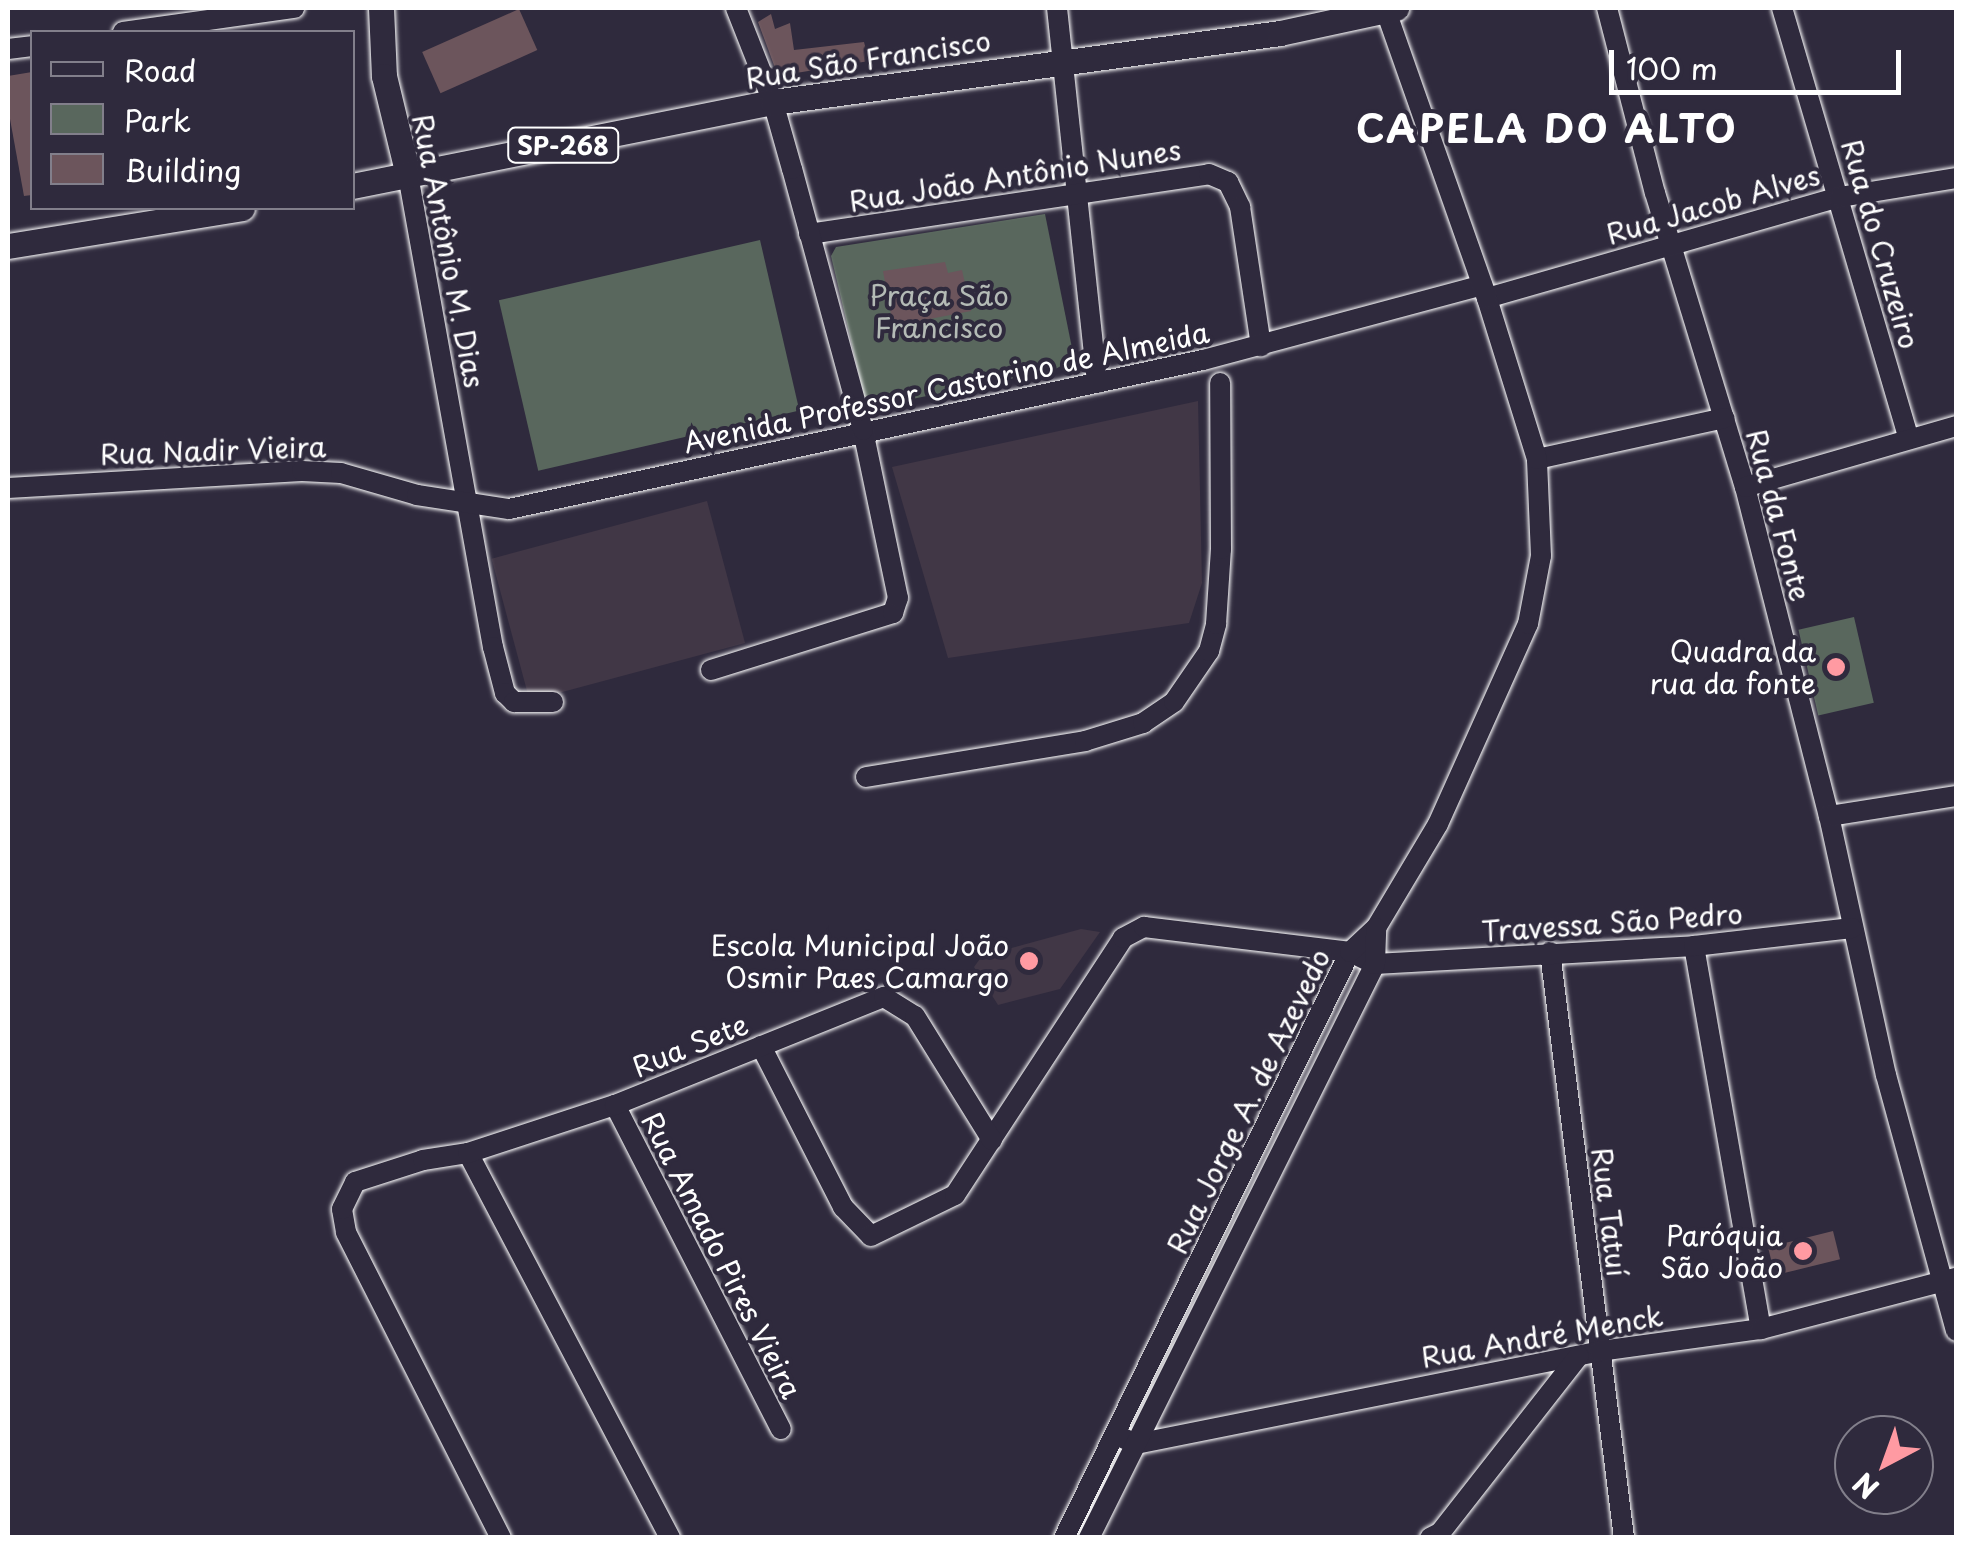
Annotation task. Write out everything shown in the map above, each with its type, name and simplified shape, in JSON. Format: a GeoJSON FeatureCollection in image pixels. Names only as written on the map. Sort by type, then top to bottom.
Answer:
{"type":"FeatureCollection","features":[{"type":"Feature","properties":{"kind":"main road","name":"Rua Antônio M. Dias"},"geometry":{"type":"LineString","coordinates":[[381,8],[384,76],[408,175]]}},
{"type":"Feature","properties":{"kind":"main road","name":"Rua São Francisco"},"geometry":{"type":"LineString","coordinates":[[355,185],[773,102],[1064,59],[1280,33],[1390,8]]}},
{"type":"Feature","properties":{"kind":"main road"},"geometry":{"type":"LineString","coordinates":[[8,246],[70,232],[228,210]]}},
{"type":"Feature","properties":{"kind":"main road"},"geometry":{"type":"LineString","coordinates":[[8,230],[70,232]]}},
{"type":"Feature","properties":{"kind":"street"},"geometry":{"type":"LineString","coordinates":[[137,30],[294,8]]}},
{"type":"Feature","properties":{"kind":"street"},"geometry":{"type":"LineString","coordinates":[[711,670],[894,613],[898,598],[863,430],[773,102],[736,8]]}},
{"type":"Feature","properties":{"kind":"street"},"geometry":{"type":"LineString","coordinates":[[1057,8],[1097,382]]}},
{"type":"Feature","properties":{"kind":"street"},"geometry":{"type":"LineString","coordinates":[[1376,928],[1438,824],[1528,624],[1541,556],[1538,459],[1390,8]]}},
{"type":"Feature","properties":{"kind":"street","name":"Rua da Fonte"},"geometry":{"type":"LineString","coordinates":[[1606,8],[1744,487],[1829,816],[1852,928],[1950,1281],[1956,1331]]}},
{"type":"Feature","properties":{"kind":"street","name":"Rua do Cruzeiro"},"geometry":{"type":"LineString","coordinates":[[1782,8],[1909,438]]}},
{"type":"Feature","properties":{"kind":"street","name":"Rua João Antônio Nunes"},"geometry":{"type":"LineString","coordinates":[[809,234],[1208,174],[1228,182],[1240,207],[1261,346]]}},
{"type":"Feature","properties":{"kind":"street","name":"Rua Antônio M. Dias"},"geometry":{"type":"LineString","coordinates":[[408,175],[468,515],[506,693],[514,702],[553,702]]}},
{"type":"Feature","properties":{"kind":"street","name":"Rua Jacob Alves"},"geometry":{"type":"LineString","coordinates":[[1485,291],[1840,198],[1956,178]]}},
{"type":"Feature","properties":{"kind":"street","name":"Avenida Professor Castorino de Almeida"},"geometry":{"type":"LineString","coordinates":[[417,495],[468,515],[510,509],[1261,346],[1485,291]]}},
{"type":"Feature","properties":{"kind":"street"},"geometry":{"type":"LineString","coordinates":[[866,777],[1085,741],[1143,723],[1174,702],[1208,651],[1216,624],[1222,548],[1220,383]]}},
{"type":"Feature","properties":{"kind":"street"},"geometry":{"type":"LineString","coordinates":[[1538,459],[1725,418]]}},
{"type":"Feature","properties":{"kind":"street"},"geometry":{"type":"LineString","coordinates":[[1744,487],[1956,426]]}},
{"type":"Feature","properties":{"kind":"street","name":"Rua Nadir Vieira"},"geometry":{"type":"LineString","coordinates":[[8,488],[302,471],[341,474],[417,495]]}},
{"type":"Feature","properties":{"kind":"street"},"geometry":{"type":"LineString","coordinates":[[1829,816],[1956,796]]}},
{"type":"Feature","properties":{"kind":"street"},"geometry":{"type":"LineString","coordinates":[[761,1046],[842,1207],[871,1236],[955,1196],[1123,938],[1144,927],[1350,952],[1375,964]]}},
{"type":"Feature","properties":{"kind":"street","name":"Rua Jorge A. de Azevedo"},"geometry":{"type":"LineString","coordinates":[[1064,1538],[1350,952],[1376,928]]}},
{"type":"Feature","properties":{"kind":"street","name":"Rua Jorge A. de Azevedo"},"geometry":{"type":"LineString","coordinates":[[1089,1538],[1248,1211],[1375,964],[1376,928]]}},
{"type":"Feature","properties":{"kind":"street","name":"Travessa São Pedro"},"geometry":{"type":"LineString","coordinates":[[1375,964],[1694,946],[1852,928]]}},
{"type":"Feature","properties":{"kind":"street"},"geometry":{"type":"LineString","coordinates":[[1694,946],[1760,1328]]}},
{"type":"Feature","properties":{"kind":"street","name":"Rua Tatuí"},"geometry":{"type":"LineString","coordinates":[[1550,952],[1589,1354],[1624,1538]]}},
{"type":"Feature","properties":{"kind":"street","name":"Rua Sete"},"geometry":{"type":"LineString","coordinates":[[502,1538],[346,1232],[342,1209],[354,1182],[468,1153],[615,1105],[884,998],[899,1002],[915,1016],[992,1140]]}},
{"type":"Feature","properties":{"kind":"street","name":"Rua Amado Pires Vieira"},"geometry":{"type":"LineString","coordinates":[[615,1105],[781,1429]]}},
{"type":"Feature","properties":{"kind":"street"},"geometry":{"type":"LineString","coordinates":[[468,1153],[670,1538]]}},
{"type":"Feature","properties":{"kind":"street","name":"Rua André Menck"},"geometry":{"type":"LineString","coordinates":[[1136,1444],[1589,1354],[1760,1328],[1950,1281]]}},
{"type":"Feature","properties":{"kind":"street"},"geometry":{"type":"LineString","coordinates":[[1437,1536],[1589,1354]]}},
{"type":"Feature","properties":{"kind":"street"},"geometry":{"type":"LineString","coordinates":[[1116,1434],[1136,1444]]}},
{"type":"Feature","properties":{"kind":"shaded area"},"geometry":{"type":"Polygon","coordinates":[[[1198,401],[1202,583],[1189,623],[948,658],[892,467],[1198,401]]]}},
{"type":"Feature","properties":{"kind":"shaded area"},"geometry":{"type":"Polygon","coordinates":[[[707,501],[745,643],[530,701],[492,559],[707,501]]]}},
{"type":"Feature","properties":{"kind":"shaded area","name":"Escola Municipal João Osmir Paes Camargo"},"geometry":{"type":"Polygon","coordinates":[[[1081,929],[1100,932],[1060,989],[998,1005],[974,967],[982,956],[1081,929]]]}},
{"type":"Feature","properties":{"kind":"green space","name":"Praça São Francisco"},"geometry":{"type":"Polygon","coordinates":[[[1045,214],[1074,358],[1054,370],[883,405],[864,396],[831,256],[836,247],[1045,214]]]}},
{"type":"Feature","properties":{"kind":"green space"},"geometry":{"type":"Polygon","coordinates":[[[760,240],[799,411],[538,471],[499,300],[760,240]]]}},
{"type":"Feature","properties":{"kind":"green space","name":"Quadra da rua da fonte"},"geometry":{"type":"Polygon","coordinates":[[[1854,617],[1874,703],[1818,716],[1798,630],[1854,617]]]}},
{"type":"Feature","properties":{"kind":"building"},"geometry":{"type":"Polygon","coordinates":[[[519,9],[537,50],[440,93],[422,52],[519,9]]]}},
{"type":"Feature","properties":{"kind":"building"},"geometry":{"type":"Polygon","coordinates":[[[771,14],[775,29],[790,23],[794,50],[864,42],[869,61],[778,76],[758,22],[771,14]]]}},
{"type":"Feature","properties":{"kind":"building"},"geometry":{"type":"Polygon","coordinates":[[[30,72],[30,195],[24,196],[8,108],[8,76],[30,72]]]}},
{"type":"Feature","properties":{"kind":"building"},"geometry":{"type":"Polygon","coordinates":[[[945,262],[948,273],[962,270],[971,311],[893,326],[883,271],[945,262]]]}},
{"type":"Feature","properties":{"kind":"building","name":"Paróquia São João"},"geometry":{"type":"Polygon","coordinates":[[[1833,1231],[1840,1259],[1775,1275],[1768,1247],[1833,1231]]]}},
{"type":"Feature","properties":{"kind":"place","name":"Quadra da rua da fonte"},"geometry":{"type":"Point","coordinates":[1836,667]}},
{"type":"Feature","properties":{"kind":"place","name":"Escola Municipal João Osmir Paes Camargo"},"geometry":{"type":"Point","coordinates":[1029,961]}},
{"type":"Feature","properties":{"kind":"place","name":"Paróquia São João"},"geometry":{"type":"Point","coordinates":[1803,1251]}},
{"type":"Feature","properties":{"kind":"district","name":"CAPELA DO ALTO"},"geometry":{"type":"Point","coordinates":[1547,128]}}]}
